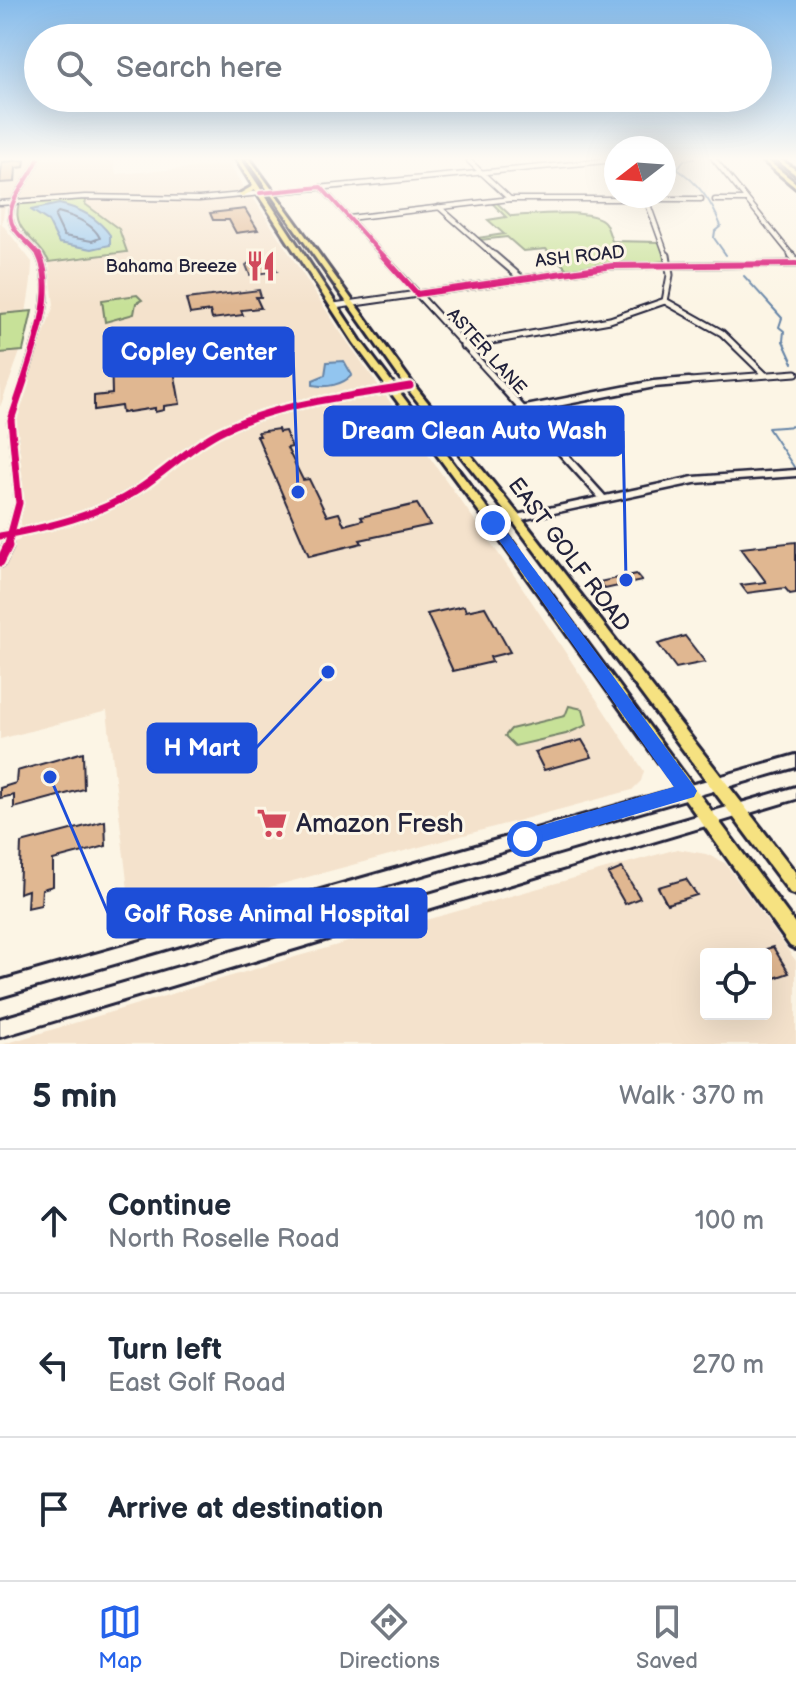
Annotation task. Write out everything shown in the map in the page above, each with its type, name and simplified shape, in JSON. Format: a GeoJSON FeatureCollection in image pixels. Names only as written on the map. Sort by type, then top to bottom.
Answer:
{"type":"FeatureCollection","features":[{"type":"Feature","properties":{"kind":"main road","name":"EAST GOLF ROAD"},"geometry":{"type":"LineString","coordinates":[[270,208],[393,389],[796,940]]}},
{"type":"Feature","properties":{"kind":"main road","name":"EAST GOLF ROAD"},"geometry":{"type":"LineString","coordinates":[[281,208],[410,386],[515,517],[796,887]]}},
{"type":"Feature","properties":{"kind":"main road"},"geometry":{"type":"LineString","coordinates":[[0,989],[796,761]]}},
{"type":"Feature","properties":{"kind":"main road"},"geometry":{"type":"LineString","coordinates":[[0,1028],[796,793]]}},
{"type":"Feature","properties":{"kind":"street"},"geometry":{"type":"LineString","coordinates":[[0,562],[14,534],[19,488],[10,435],[11,420],[41,316],[44,267],[40,256],[12,225],[9,216],[11,208]]}},
{"type":"Feature","properties":{"kind":"street","name":"ASTER LANE"},"geometry":{"type":"LineString","coordinates":[[340,208],[602,497]]}},
{"type":"Feature","properties":{"kind":"street"},"geometry":{"type":"LineString","coordinates":[[349,218],[433,208]]}},
{"type":"Feature","properties":{"kind":"street"},"geometry":{"type":"LineString","coordinates":[[440,208],[521,278]]}},
{"type":"Feature","properties":{"kind":"street"},"geometry":{"type":"LineString","coordinates":[[649,208],[670,265],[672,282],[665,301]]}},
{"type":"Feature","properties":{"kind":"street"},"geometry":{"type":"LineString","coordinates":[[751,208],[796,263]]}},
{"type":"Feature","properties":{"kind":"street","name":"ASH ROAD"},"geometry":{"type":"LineString","coordinates":[[334,306],[612,266],[796,263]]}},
{"type":"Feature","properties":{"kind":"street"},"geometry":{"type":"LineString","coordinates":[[463,346],[610,320],[665,301],[722,333],[764,374]]}},
{"type":"Feature","properties":{"kind":"street"},"geometry":{"type":"LineString","coordinates":[[521,410],[654,384],[796,373]]}},
{"type":"Feature","properties":{"kind":"street"},"geometry":{"type":"LineString","coordinates":[[0,536],[60,525],[113,505],[163,472],[207,437],[234,425],[303,406],[410,386]]}},
{"type":"Feature","properties":{"kind":"street"},"geometry":{"type":"LineString","coordinates":[[493,523],[602,497],[694,480],[796,473]]}},
{"type":"Feature","properties":{"kind":"shaded area"},"geometry":{"type":"Polygon","coordinates":[[[0,208],[5,208],[2,224],[32,262],[20,352],[0,407],[0,208]]]}},
{"type":"Feature","properties":{"kind":"shaded area"},"geometry":{"type":"Polygon","coordinates":[[[88,208],[260,208],[341,333],[518,581],[644,771],[641,781],[632,790],[132,924],[107,711],[0,739],[0,547],[20,540],[23,486],[15,429],[18,407],[54,305],[49,262],[126,252],[88,208]]]}},
{"type":"Feature","properties":{"kind":"shaded area"},"geometry":{"type":"Polygon","coordinates":[[[677,849],[706,854],[725,863],[796,961],[796,1044],[4,1044],[295,957],[677,849]]]}},
{"type":"Feature","properties":{"kind":"green space"},"geometry":{"type":"Polygon","coordinates":[[[18,208],[90,208],[119,229],[127,252],[49,262],[22,229],[18,208]]]}},
{"type":"Feature","properties":{"kind":"green space"},"geometry":{"type":"Polygon","coordinates":[[[497,208],[502,208],[511,216],[575,213],[599,218],[605,223],[612,241],[660,242],[667,261],[567,269],[546,249],[523,251],[507,237],[477,238],[504,234],[488,220],[506,217],[497,208]]]}},
{"type":"Feature","properties":{"kind":"green space"},"geometry":{"type":"Polygon","coordinates":[[[137,295],[142,300],[136,303],[134,314],[105,322],[102,300],[137,295]]]}},
{"type":"Feature","properties":{"kind":"green space"},"geometry":{"type":"Polygon","coordinates":[[[32,311],[23,351],[0,353],[0,314],[32,311]]]}},
{"type":"Feature","properties":{"kind":"green space"},"geometry":{"type":"Polygon","coordinates":[[[569,706],[583,709],[587,725],[566,734],[515,746],[505,736],[511,729],[565,716],[569,706]]]}},
{"type":"Feature","properties":{"kind":"water"},"geometry":{"type":"Polygon","coordinates":[[[73,208],[81,211],[105,229],[110,235],[110,245],[92,249],[59,243],[48,221],[31,210],[73,208]]]}},
{"type":"Feature","properties":{"kind":"water"},"geometry":{"type":"Polygon","coordinates":[[[344,361],[352,375],[334,385],[313,385],[313,380],[325,375],[327,362],[344,361]]]}},
{"type":"Feature","properties":{"kind":"building"},"geometry":{"type":"Polygon","coordinates":[[[245,209],[258,230],[236,233],[229,220],[213,220],[210,213],[245,209]]]}},
{"type":"Feature","properties":{"kind":"building","name":"Bahama Breeze"},"geometry":{"type":"Polygon","coordinates":[[[256,258],[270,259],[277,271],[250,275],[246,265],[256,258]]]}},
{"type":"Feature","properties":{"kind":"building"},"geometry":{"type":"Polygon","coordinates":[[[259,290],[261,297],[256,297],[261,308],[241,310],[243,315],[212,319],[210,311],[190,314],[186,299],[259,290]]]}},
{"type":"Feature","properties":{"kind":"building"},"geometry":{"type":"Polygon","coordinates":[[[170,348],[180,404],[164,406],[164,410],[155,412],[155,408],[122,413],[121,406],[94,410],[94,396],[112,394],[111,356],[170,348]]]}},
{"type":"Feature","properties":{"kind":"building"},"geometry":{"type":"Polygon","coordinates":[[[278,429],[279,432],[285,431],[292,447],[287,448],[303,480],[309,479],[327,516],[339,513],[344,525],[363,520],[361,517],[417,504],[430,525],[360,540],[362,543],[309,556],[257,436],[260,436],[258,432],[278,429]]]}},
{"type":"Feature","properties":{"kind":"building"},"geometry":{"type":"Polygon","coordinates":[[[796,542],[796,593],[790,594],[785,588],[747,593],[741,585],[766,582],[741,548],[796,542]]]}},
{"type":"Feature","properties":{"kind":"building"},"geometry":{"type":"Polygon","coordinates":[[[636,574],[642,581],[605,589],[599,582],[636,574]]]}},
{"type":"Feature","properties":{"kind":"building"},"geometry":{"type":"Polygon","coordinates":[[[464,606],[466,611],[485,607],[510,652],[490,657],[492,662],[453,671],[427,614],[464,606]]]}},
{"type":"Feature","properties":{"kind":"building"},"geometry":{"type":"Polygon","coordinates":[[[685,636],[705,662],[676,668],[658,644],[685,636]]]}},
{"type":"Feature","properties":{"kind":"building"},"geometry":{"type":"Polygon","coordinates":[[[582,740],[592,757],[544,770],[535,752],[582,740]]]}},
{"type":"Feature","properties":{"kind":"building"},"geometry":{"type":"Polygon","coordinates":[[[83,752],[84,789],[14,808],[14,795],[0,798],[0,788],[16,783],[17,771],[83,752]]]}},
{"type":"Feature","properties":{"kind":"building"},"geometry":{"type":"Polygon","coordinates":[[[105,821],[106,846],[53,860],[53,886],[42,889],[41,905],[27,908],[28,890],[19,893],[21,843],[105,821]]]}},
{"type":"Feature","properties":{"kind":"building"},"geometry":{"type":"Polygon","coordinates":[[[622,868],[640,898],[625,904],[608,874],[622,868]]]}},
{"type":"Feature","properties":{"kind":"building"},"geometry":{"type":"Polygon","coordinates":[[[686,879],[697,895],[667,904],[658,887],[686,879]]]}},
{"type":"Feature","properties":{"kind":"building"},"geometry":{"type":"Polygon","coordinates":[[[773,947],[789,973],[772,979],[772,948],[770,948],[773,947]]]}},
{"type":"Feature","properties":{"kind":"waterway"},"geometry":{"type":"LineString","coordinates":[[712,208],[721,226],[715,231],[714,238],[726,255]]}},
{"type":"Feature","properties":{"kind":"waterway"},"geometry":{"type":"LineString","coordinates":[[744,276],[782,318],[779,327],[784,331],[783,341],[793,363]]}},
{"type":"Feature","properties":{"kind":"waterway"},"geometry":{"type":"LineString","coordinates":[[794,467],[768,428],[796,426]]}},
{"type":"Feature","properties":{"kind":"cycle path"},"geometry":{"type":"LineString","coordinates":[[0,562],[9,544],[19,503],[11,420],[35,342],[45,278],[40,256],[14,228],[11,208]]}},
{"type":"Feature","properties":{"kind":"cycle path"},"geometry":{"type":"LineString","coordinates":[[340,208],[417,294],[612,266],[796,264]]}},
{"type":"Feature","properties":{"kind":"cycle path"},"geometry":{"type":"LineString","coordinates":[[0,536],[54,525],[105,508],[137,490],[192,449],[227,428],[294,407],[410,386]]}},
{"type":"Feature","properties":{"kind":"place","name":"Bahama Breeze"},"geometry":{"type":"Point","coordinates":[261,266]}},
{"type":"Feature","properties":{"kind":"place","name":"Copley Center"},"geometry":{"type":"Point","coordinates":[298,492]}},
{"type":"Feature","properties":{"kind":"place","name":"Dream Clean Auto Wash"},"geometry":{"type":"Point","coordinates":[626,580]}},
{"type":"Feature","properties":{"kind":"place","name":"H Mart"},"geometry":{"type":"Point","coordinates":[328,672]}},
{"type":"Feature","properties":{"kind":"place","name":"Golf Rose Animal Hospital"},"geometry":{"type":"Point","coordinates":[50,777]}},
{"type":"Feature","properties":{"kind":"place","name":"Amazon Fresh"},"geometry":{"type":"Point","coordinates":[272,823]}},
{"type":"Feature","properties":{"kind":"route"},"geometry":{"type":"LineString","coordinates":[[493,523],[688,791],[525,839]]}}]}
